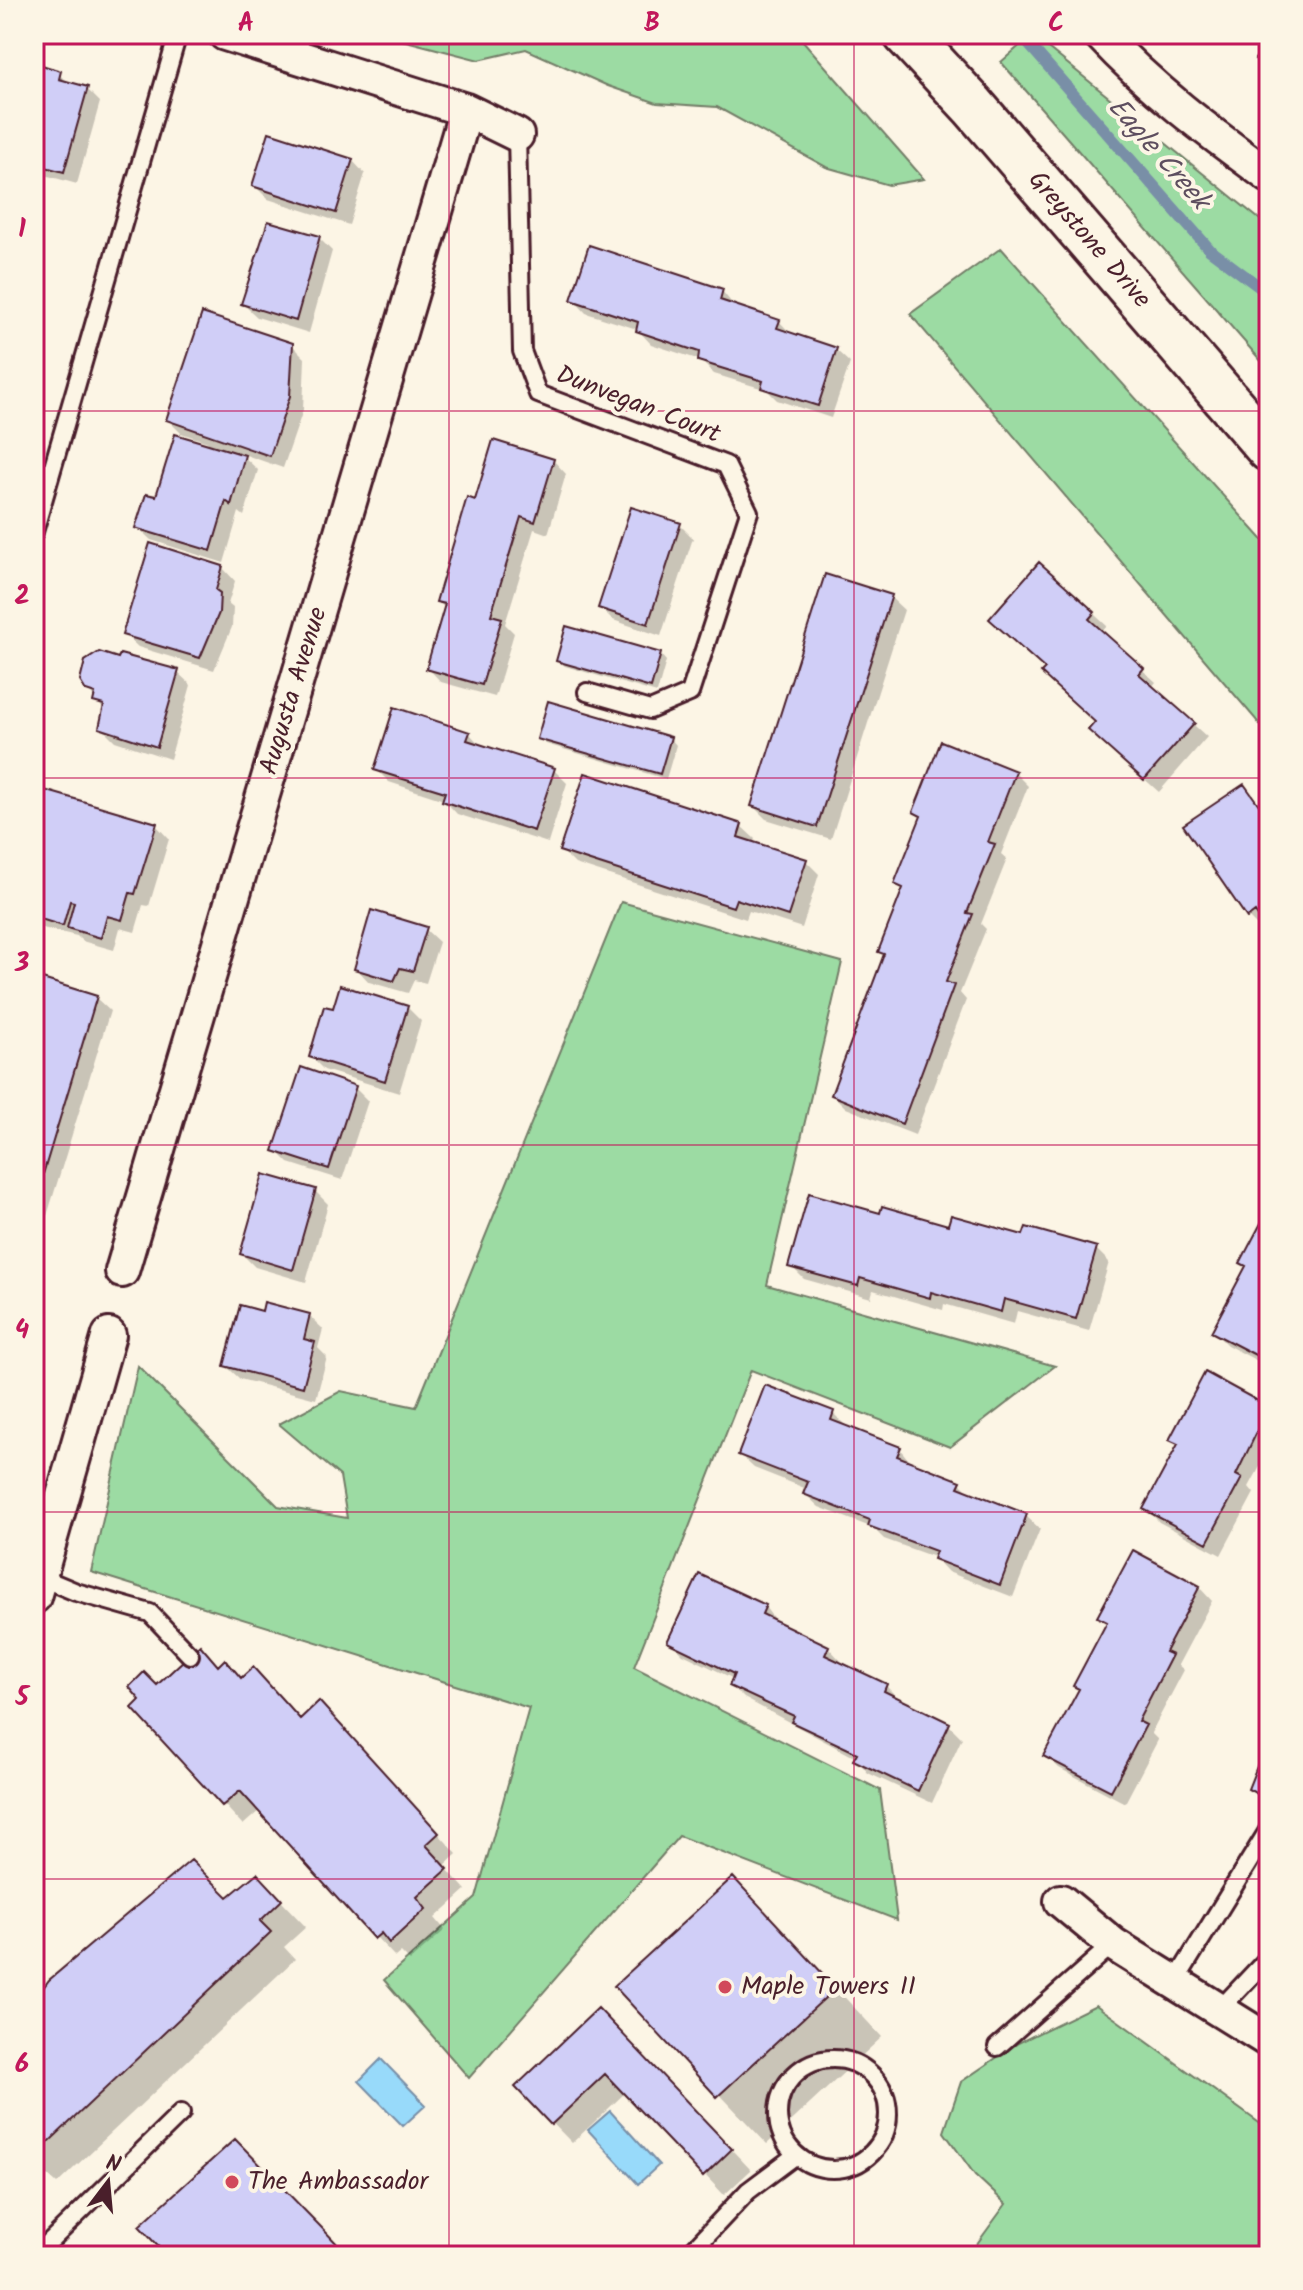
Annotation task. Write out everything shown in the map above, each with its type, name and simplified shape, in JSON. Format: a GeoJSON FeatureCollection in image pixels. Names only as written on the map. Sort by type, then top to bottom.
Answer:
{"type":"FeatureCollection","features":[{"type":"Feature","properties":{"kind":"street"},"geometry":{"type":"LineString","coordinates":[[225,34],[466,110],[517,135]]}},
{"type":"Feature","properties":{"kind":"street","name":"Greystone Drive"},"geometry":{"type":"LineString","coordinates":[[906,34],[973,106],[1269,449]]}},
{"type":"Feature","properties":{"kind":"street"},"geometry":{"type":"LineString","coordinates":[[1100,34],[1132,68],[1177,107],[1269,176]]}},
{"type":"Feature","properties":{"kind":"street","name":"Augusta Avenue"},"geometry":{"type":"LineString","coordinates":[[122,1271],[466,110]]}},
{"type":"Feature","properties":{"kind":"street"},"geometry":{"type":"LineString","coordinates":[[37,1587],[109,1335]]}},
{"type":"Feature","properties":{"kind":"street"},"geometry":{"type":"LineString","coordinates":[[1061,1901],[1113,1944],[1269,2041]]}},
{"type":"Feature","properties":{"kind":"lane"},"geometry":{"type":"LineString","coordinates":[[34,532],[178,34]]}},
{"type":"Feature","properties":{"kind":"lane","name":"Dunvegan Court"},"geometry":{"type":"LineString","coordinates":[[517,135],[522,351],[538,394],[726,465],[749,512],[690,693],[650,710],[587,692]]}},
{"type":"Feature","properties":{"kind":"lane"},"geometry":{"type":"LineString","coordinates":[[37,1587],[76,1592],[150,1613],[190,1655]]}},
{"type":"Feature","properties":{"kind":"lane"},"geometry":{"type":"LineString","coordinates":[[1175,1982],[1269,1829]]}},
{"type":"Feature","properties":{"kind":"lane"},"geometry":{"type":"LineString","coordinates":[[997,2047],[1113,1944]]}},
{"type":"Feature","properties":{"kind":"lane"},"geometry":{"type":"LineString","coordinates":[[1220,2009],[1269,1957]]}},
{"type":"Feature","properties":{"kind":"lane"},"geometry":{"type":"LineString","coordinates":[[840,2059],[856,2063],[871,2073],[881,2087],[888,2120],[874,2151],[844,2168],[819,2166],[796,2155],[785,2141],[779,2116],[783,2091],[793,2076],[814,2063],[840,2059]]}},
{"type":"Feature","properties":{"kind":"lane"},"geometry":{"type":"LineString","coordinates":[[35,2256],[181,2113]]}},
{"type":"Feature","properties":{"kind":"lane"},"geometry":{"type":"LineString","coordinates":[[687,2256],[748,2191],[796,2155]]}},
{"type":"Feature","properties":{"kind":"green space"},"geometry":{"type":"Polygon","coordinates":[[[379,34],[797,34],[924,179],[889,185],[826,167],[717,107],[657,103],[608,86],[526,49],[479,60],[379,34]]]}},
{"type":"Feature","properties":{"kind":"green space"},"geometry":{"type":"Polygon","coordinates":[[[1032,35],[1269,227],[1269,370],[1001,62],[1032,35]]]}},
{"type":"Feature","properties":{"kind":"green space"},"geometry":{"type":"Polygon","coordinates":[[[1001,248],[1269,547],[1269,735],[910,314],[1001,248]]]}},
{"type":"Feature","properties":{"kind":"green space"},"geometry":{"type":"Polygon","coordinates":[[[621,902],[842,962],[767,1285],[1055,1366],[950,1447],[751,1370],[634,1667],[880,1790],[897,1920],[679,1836],[469,2078],[384,1980],[476,1898],[529,1708],[91,1572],[138,1366],[278,1506],[347,1518],[340,1476],[279,1424],[341,1391],[416,1407],[621,902]]]}},
{"type":"Feature","properties":{"kind":"green space"},"geometry":{"type":"Polygon","coordinates":[[[1096,2005],[1269,2130],[1269,2256],[968,2256],[1006,2204],[975,2175],[944,2132],[961,2082],[1018,2043],[1096,2005]]]}},
{"type":"Feature","properties":{"kind":"water"},"geometry":{"type":"Polygon","coordinates":[[[381,2059],[426,2105],[403,2126],[359,2081],[381,2059]]]}},
{"type":"Feature","properties":{"kind":"water"},"geometry":{"type":"Polygon","coordinates":[[[610,2111],[659,2165],[638,2184],[588,2130],[610,2111]]]}},
{"type":"Feature","properties":{"kind":"building"},"geometry":{"type":"Polygon","coordinates":[[[1269,39],[1269,69],[1255,59],[1269,39]]]}},
{"type":"Feature","properties":{"kind":"building"},"geometry":{"type":"Polygon","coordinates":[[[34,55],[37,56],[35,63],[61,71],[59,79],[88,87],[64,172],[34,164],[34,55]]]}},
{"type":"Feature","properties":{"kind":"building"},"geometry":{"type":"Polygon","coordinates":[[[269,132],[353,159],[336,213],[252,186],[269,132]]]}},
{"type":"Feature","properties":{"kind":"building"},"geometry":{"type":"Polygon","coordinates":[[[268,221],[320,236],[296,321],[241,304],[268,221]]]}},
{"type":"Feature","properties":{"kind":"building"},"geometry":{"type":"Polygon","coordinates":[[[589,245],[723,289],[720,300],[780,320],[777,328],[837,348],[818,406],[761,388],[763,381],[698,361],[699,352],[636,331],[638,322],[571,300],[589,245]]]}},
{"type":"Feature","properties":{"kind":"building"},"geometry":{"type":"Polygon","coordinates":[[[202,313],[293,343],[290,396],[270,456],[166,420],[202,313]]]}},
{"type":"Feature","properties":{"kind":"building"},"geometry":{"type":"Polygon","coordinates":[[[175,434],[245,455],[231,505],[226,501],[211,551],[135,528],[146,494],[156,496],[175,434]]]}},
{"type":"Feature","properties":{"kind":"building"},"geometry":{"type":"Polygon","coordinates":[[[493,440],[554,459],[535,522],[521,517],[491,615],[502,618],[482,685],[426,669],[445,604],[436,602],[467,497],[475,500],[493,440]]]}},
{"type":"Feature","properties":{"kind":"building"},"geometry":{"type":"Polygon","coordinates":[[[631,507],[681,523],[648,624],[598,608],[631,507]]]}},
{"type":"Feature","properties":{"kind":"building"},"geometry":{"type":"Polygon","coordinates":[[[150,543],[223,566],[216,590],[220,593],[219,613],[200,658],[122,635],[150,543]]]}},
{"type":"Feature","properties":{"kind":"building"},"geometry":{"type":"Polygon","coordinates":[[[1039,562],[1095,612],[1089,619],[1144,668],[1139,674],[1195,723],[1144,780],[1088,730],[1095,722],[1041,673],[1045,669],[989,619],[1039,562]]]}},
{"type":"Feature","properties":{"kind":"building"},"geometry":{"type":"Polygon","coordinates":[[[825,574],[892,595],[817,827],[751,806],[825,574]]]}},
{"type":"Feature","properties":{"kind":"building"},"geometry":{"type":"Polygon","coordinates":[[[566,626],[661,653],[651,688],[556,661],[566,626]]]}},
{"type":"Feature","properties":{"kind":"building"},"geometry":{"type":"Polygon","coordinates":[[[99,652],[118,658],[120,654],[179,670],[157,747],[99,728],[104,705],[93,702],[95,694],[86,691],[80,681],[85,661],[99,652]]]}},
{"type":"Feature","properties":{"kind":"building"},"geometry":{"type":"Polygon","coordinates":[[[548,701],[671,737],[660,774],[537,739],[548,701]]]}},
{"type":"Feature","properties":{"kind":"building"},"geometry":{"type":"Polygon","coordinates":[[[394,707],[470,732],[467,740],[555,768],[534,831],[442,801],[445,792],[374,770],[394,707]]]}},
{"type":"Feature","properties":{"kind":"building"},"geometry":{"type":"Polygon","coordinates":[[[941,741],[1016,771],[988,842],[995,844],[967,913],[973,914],[946,982],[954,985],[902,1124],[831,1095],[884,954],[878,952],[903,888],[894,884],[921,816],[913,812],[941,741]]]}},
{"type":"Feature","properties":{"kind":"building"},"geometry":{"type":"Polygon","coordinates":[[[585,773],[742,824],[738,837],[807,859],[788,916],[736,899],[733,907],[559,851],[585,773]]]}},
{"type":"Feature","properties":{"kind":"building"},"geometry":{"type":"Polygon","coordinates":[[[1244,784],[1269,819],[1269,932],[1255,912],[1247,918],[1183,825],[1244,784]]]}},
{"type":"Feature","properties":{"kind":"building"},"geometry":{"type":"Polygon","coordinates":[[[34,787],[157,823],[135,894],[130,893],[122,920],[107,916],[101,938],[67,928],[74,902],[70,901],[63,926],[34,917],[34,787]]]}},
{"type":"Feature","properties":{"kind":"building"},"geometry":{"type":"Polygon","coordinates":[[[371,910],[427,927],[413,971],[400,968],[394,981],[354,969],[371,910]]]}},
{"type":"Feature","properties":{"kind":"building"},"geometry":{"type":"Polygon","coordinates":[[[36,977],[97,996],[34,1204],[34,982],[36,977]]]}},
{"type":"Feature","properties":{"kind":"building"},"geometry":{"type":"Polygon","coordinates":[[[340,985],[408,1006],[385,1081],[309,1057],[324,1006],[333,1008],[340,985]]]}},
{"type":"Feature","properties":{"kind":"building"},"geometry":{"type":"Polygon","coordinates":[[[301,1067],[356,1086],[329,1169],[273,1151],[301,1067]]]}},
{"type":"Feature","properties":{"kind":"building"},"geometry":{"type":"Polygon","coordinates":[[[263,1174],[316,1189],[293,1270],[240,1254],[263,1174]]]}},
{"type":"Feature","properties":{"kind":"building"},"geometry":{"type":"Polygon","coordinates":[[[809,1193],[880,1213],[882,1206],[948,1225],[951,1215],[1023,1235],[1026,1227],[1097,1247],[1076,1319],[1004,1299],[1001,1312],[931,1292],[930,1298],[860,1278],[858,1286],[788,1267],[809,1193]]]}},
{"type":"Feature","properties":{"kind":"building"},"geometry":{"type":"Polygon","coordinates":[[[1269,1208],[1269,1362],[1211,1332],[1246,1266],[1240,1263],[1269,1208]]]}},
{"type":"Feature","properties":{"kind":"building"},"geometry":{"type":"Polygon","coordinates":[[[264,1302],[310,1314],[304,1339],[315,1342],[303,1387],[224,1366],[240,1305],[262,1311],[264,1302]]]}},
{"type":"Feature","properties":{"kind":"building"},"geometry":{"type":"Polygon","coordinates":[[[1205,1372],[1269,1407],[1236,1475],[1242,1478],[1207,1543],[1143,1509],[1178,1444],[1169,1440],[1205,1372]]]}},
{"type":"Feature","properties":{"kind":"building"},"geometry":{"type":"Polygon","coordinates":[[[765,1385],[834,1411],[831,1420],[901,1447],[897,1456],[961,1481],[958,1487],[1027,1514],[1000,1585],[933,1559],[936,1551],[868,1526],[870,1520],[803,1494],[808,1482],[738,1455],[765,1385]]]}},
{"type":"Feature","properties":{"kind":"building"},"geometry":{"type":"Polygon","coordinates":[[[1133,1550],[1200,1586],[1165,1652],[1172,1655],[1138,1721],[1146,1725],[1111,1791],[1043,1756],[1079,1689],[1073,1686],[1107,1622],[1097,1617],[1133,1550]]]}},
{"type":"Feature","properties":{"kind":"building"},"geometry":{"type":"Polygon","coordinates":[[[699,1574],[766,1605],[762,1614],[829,1646],[825,1655],[887,1684],[884,1691],[950,1723],[918,1791],[853,1760],[857,1753],[791,1722],[794,1716],[729,1686],[734,1674],[667,1642],[699,1574]]]}},
{"type":"Feature","properties":{"kind":"building"},"geometry":{"type":"Polygon","coordinates":[[[200,1645],[218,1666],[225,1659],[241,1678],[253,1667],[300,1719],[319,1701],[439,1833],[426,1845],[448,1869],[417,1897],[426,1909],[389,1943],[381,1933],[374,1939],[240,1791],[222,1806],[132,1708],[140,1700],[129,1687],[144,1672],[157,1685],[200,1645]]]}},
{"type":"Feature","properties":{"kind":"building"},"geometry":{"type":"Polygon","coordinates":[[[1269,1736],[1269,1800],[1248,1789],[1269,1736]]]}},
{"type":"Feature","properties":{"kind":"building"},"geometry":{"type":"Polygon","coordinates":[[[191,1860],[228,1897],[257,1873],[282,1900],[260,1921],[271,1932],[34,2156],[34,2000],[49,1980],[191,1860]]]}},
{"type":"Feature","properties":{"kind":"building","name":"Maple Towers II"},"geometry":{"type":"Polygon","coordinates":[[[733,1877],[836,1988],[717,2097],[614,1986],[733,1877]]]}},
{"type":"Feature","properties":{"kind":"building"},"geometry":{"type":"Polygon","coordinates":[[[598,2008],[732,2149],[703,2177],[605,2074],[551,2125],[515,2087],[598,2008]]]}},
{"type":"Feature","properties":{"kind":"building","name":"The Ambassador"},"geometry":{"type":"Polygon","coordinates":[[[235,2139],[343,2250],[337,2256],[167,2256],[139,2226],[235,2139]]]}},
{"type":"Feature","properties":{"kind":"waterway","name":"Eagle Creek"},"geometry":{"type":"LineString","coordinates":[[1020,34],[1210,250],[1269,294]]}},
{"type":"Feature","properties":{"kind":"place","name":"Maple Towers II"},"geometry":{"type":"Point","coordinates":[725,1987]}},
{"type":"Feature","properties":{"kind":"place","name":"The Ambassador"},"geometry":{"type":"Point","coordinates":[232,2182]}}]}
